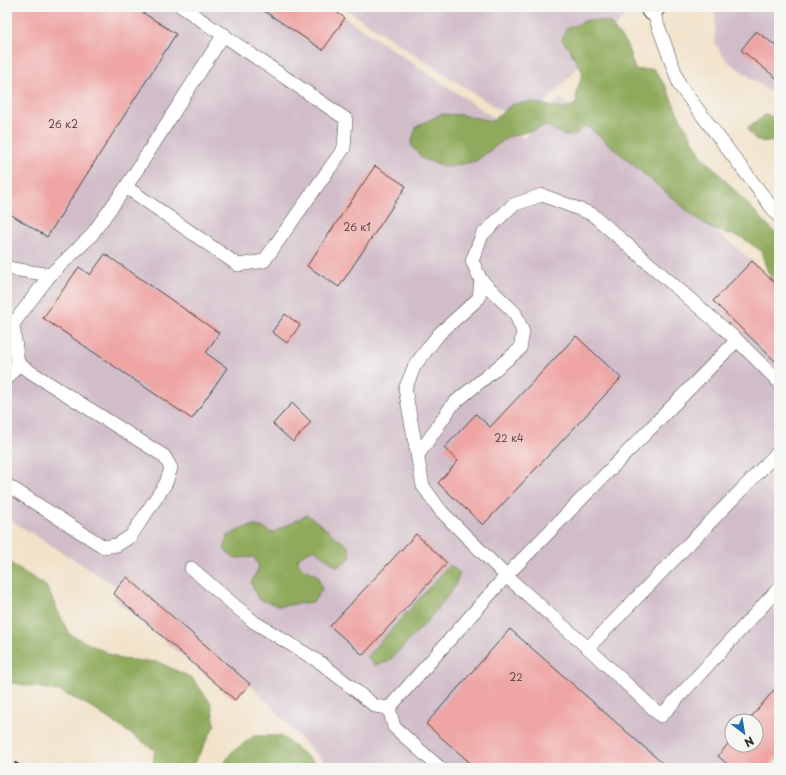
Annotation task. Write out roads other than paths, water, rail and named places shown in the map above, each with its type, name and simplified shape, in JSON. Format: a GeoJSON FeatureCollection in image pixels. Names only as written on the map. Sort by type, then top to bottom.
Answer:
{"type":"FeatureCollection","features":[{"type":"Feature","properties":{"kind":"lane"},"geometry":{"type":"LineString","coordinates":[[126,187],[238,265],[264,260],[344,148],[346,119],[224,34],[182,7]]}},
{"type":"Feature","properties":{"kind":"lane"},"geometry":{"type":"LineString","coordinates":[[652,8],[680,86],[779,217]]}},
{"type":"Feature","properties":{"kind":"lane"},"geometry":{"type":"LineString","coordinates":[[7,379],[18,364],[13,324],[50,275],[90,237],[126,187],[224,34]]}},
{"type":"Feature","properties":{"kind":"lane"},"geometry":{"type":"LineString","coordinates":[[418,455],[453,404],[520,349],[523,332],[515,313],[481,280],[472,261],[482,235],[513,205],[542,195],[592,214],[737,340],[779,382]]}},
{"type":"Feature","properties":{"kind":"lane"},"geometry":{"type":"LineString","coordinates":[[7,268],[50,275]]}},
{"type":"Feature","properties":{"kind":"lane"},"geometry":{"type":"LineString","coordinates":[[481,280],[478,298],[439,334],[414,365],[405,389],[423,486],[442,512],[506,576],[588,648],[661,716],[779,588]]}},
{"type":"Feature","properties":{"kind":"lane"},"geometry":{"type":"LineString","coordinates":[[389,708],[506,576],[737,340]]}},
{"type":"Feature","properties":{"kind":"lane"},"geometry":{"type":"LineString","coordinates":[[7,485],[104,547],[117,545],[131,536],[166,483],[171,468],[164,456],[18,364]]}},
{"type":"Feature","properties":{"kind":"lane"},"geometry":{"type":"LineString","coordinates":[[588,648],[779,450]]}},
{"type":"Feature","properties":{"kind":"lane"},"geometry":{"type":"LineString","coordinates":[[191,568],[254,622],[321,663],[375,706],[389,708]]}},
{"type":"Feature","properties":{"kind":"lane"},"geometry":{"type":"LineString","coordinates":[[389,708],[394,727],[440,768]]}},
{"type":"Feature","properties":{"kind":"railway"},"geometry":{"type":"LineString","coordinates":[[7,758],[22,768]]}}]}
